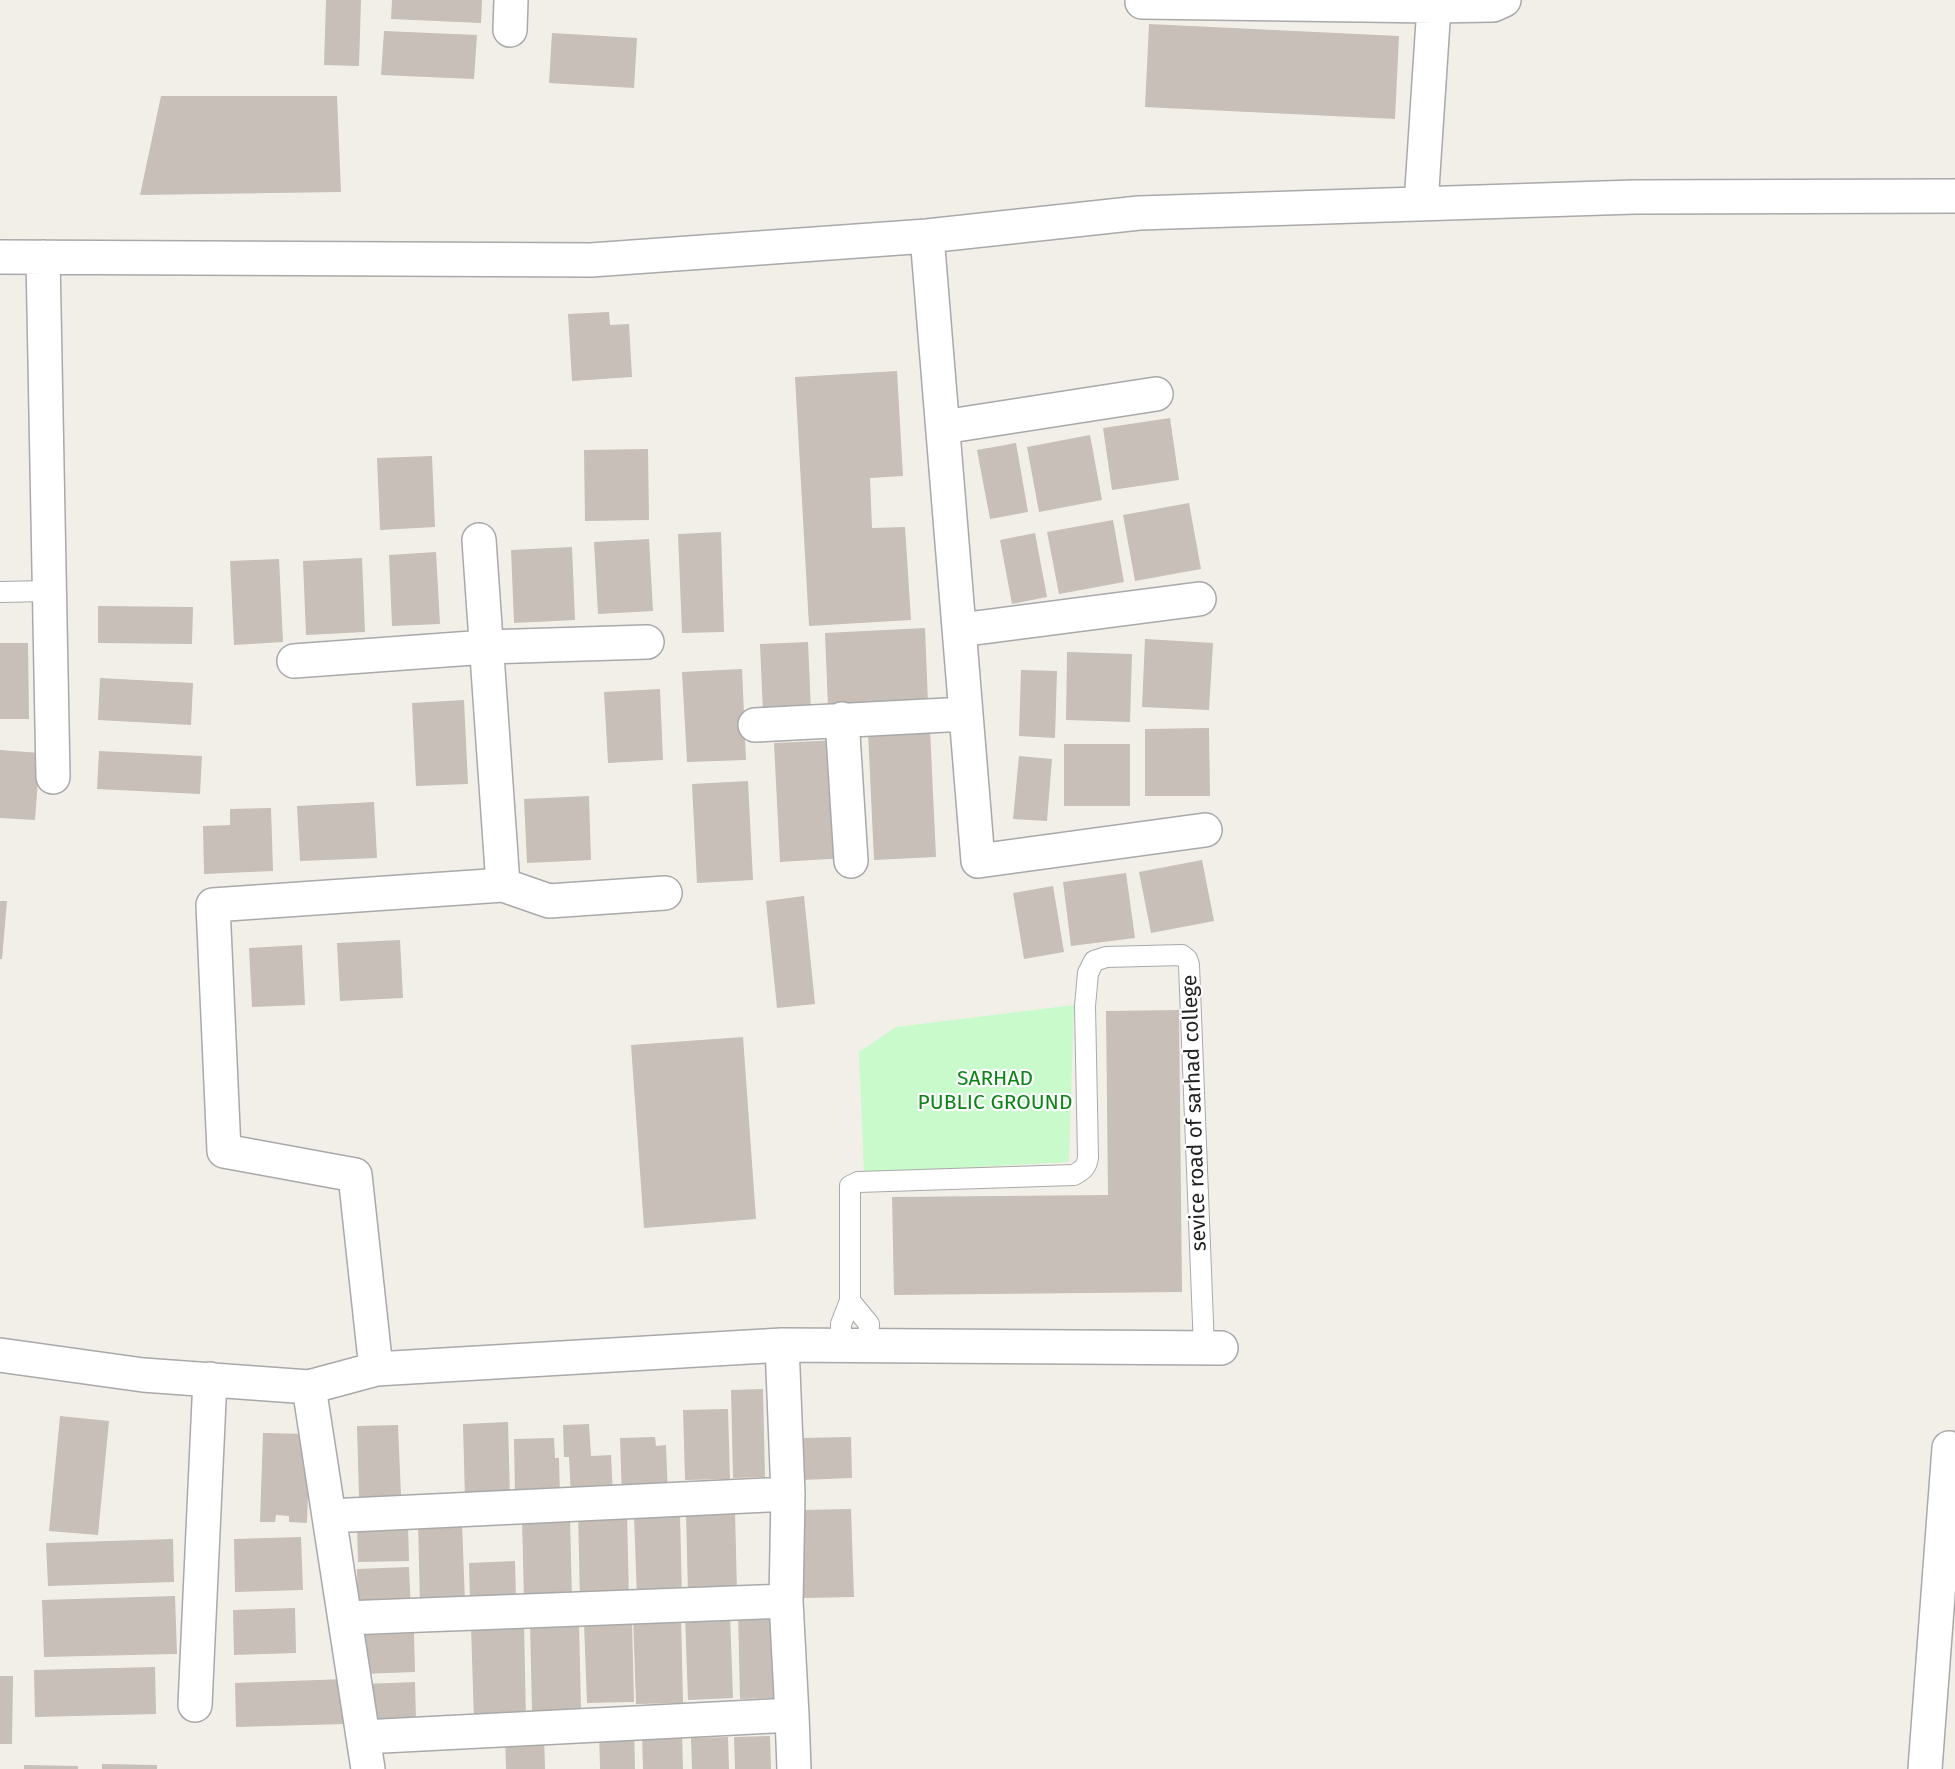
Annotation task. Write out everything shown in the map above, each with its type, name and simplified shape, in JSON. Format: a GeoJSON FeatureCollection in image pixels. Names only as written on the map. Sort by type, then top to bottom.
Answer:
{"type":"FeatureCollection","features":[{"type":"Feature","properties":{"kind":"street"},"geometry":{"type":"LineString","coordinates":[[1142,2],[1315,2],[1434,6],[1493,5],[1504,0]]}},
{"type":"Feature","properties":{"kind":"street"},"geometry":{"type":"LineString","coordinates":[[1421,204],[1434,6]]}},
{"type":"Feature","properties":{"kind":"street"},"geometry":{"type":"LineString","coordinates":[[0,256],[591,260],[927,236],[1139,213],[1634,197],[1955,196]]}},
{"type":"Feature","properties":{"kind":"street"},"geometry":{"type":"LineString","coordinates":[[927,236],[978,861],[1205,830]]}},
{"type":"Feature","properties":{"kind":"street"},"geometry":{"type":"LineString","coordinates":[[43,257],[53,777]]}},
{"type":"Feature","properties":{"kind":"street"},"geometry":{"type":"LineString","coordinates":[[943,427],[1156,394]]}},
{"type":"Feature","properties":{"kind":"street"},"geometry":{"type":"LineString","coordinates":[[479,540],[503,885]]}},
{"type":"Feature","properties":{"kind":"street"},"geometry":{"type":"LineString","coordinates":[[960,630],[1199,599]]}},
{"type":"Feature","properties":{"kind":"street"},"geometry":{"type":"LineString","coordinates":[[294,661],[486,647],[647,642]]}},
{"type":"Feature","properties":{"kind":"street"},"geometry":{"type":"LineString","coordinates":[[755,725],[966,714]]}},
{"type":"Feature","properties":{"kind":"street"},"geometry":{"type":"LineString","coordinates":[[842,719],[851,861]]}},
{"type":"Feature","properties":{"kind":"street"},"geometry":{"type":"LineString","coordinates":[[376,1369],[356,1175],[224,1150],[213,905],[503,885],[549,901],[665,892]]}},
{"type":"Feature","properties":{"kind":"street"},"geometry":{"type":"LineString","coordinates":[[783,1345],[788,1494],[786,1601],[794,1769]]}},
{"type":"Feature","properties":{"kind":"street"},"geometry":{"type":"LineString","coordinates":[[0,1355],[143,1374],[309,1387],[376,1369],[783,1345],[1213,1348]]}},
{"type":"Feature","properties":{"kind":"street"},"geometry":{"type":"LineString","coordinates":[[195,1705],[210,1379]]}},
{"type":"Feature","properties":{"kind":"street"},"geometry":{"type":"LineString","coordinates":[[309,1387],[368,1769]]}},
{"type":"Feature","properties":{"kind":"street"},"geometry":{"type":"LineString","coordinates":[[1925,1769],[1950,1468]]}},
{"type":"Feature","properties":{"kind":"street"},"geometry":{"type":"LineString","coordinates":[[329,1516],[788,1494]]}},
{"type":"Feature","properties":{"kind":"street"},"geometry":{"type":"LineString","coordinates":[[345,1618],[786,1601]]}},
{"type":"Feature","properties":{"kind":"street"},"geometry":{"type":"LineString","coordinates":[[363,1737],[792,1715]]}},
{"type":"Feature","properties":{"kind":"lane"},"geometry":{"type":"LineString","coordinates":[[0,592],[48,591]]}},
{"type":"Feature","properties":{"kind":"lane","name":"sevice road of sarhad college"},"geometry":{"type":"LineString","coordinates":[[850,1301],[850,1186],[853,1183],[1074,1175],[1082,1170],[1087,1165],[1088,1157],[1085,1006],[1088,973],[1094,961],[1106,957],[1182,956],[1187,959],[1189,965],[1213,1348]]}},
{"type":"Feature","properties":{"kind":"lane"},"geometry":{"type":"LineString","coordinates":[[850,1301],[869,1324],[855,1345],[842,1324],[850,1301]]}},
{"type":"Feature","properties":{"kind":"green space","name":"SARHAD PUBLIC GROUND"},"geometry":{"type":"Polygon","coordinates":[[[1074,1005],[1069,1162],[864,1173],[859,1052],[896,1027],[1074,1005]]]}},
{"type":"Feature","properties":{"kind":"building"},"geometry":{"type":"Polygon","coordinates":[[[326,0],[361,0],[359,66],[324,65],[326,0]]]}},
{"type":"Feature","properties":{"kind":"building"},"geometry":{"type":"Polygon","coordinates":[[[392,0],[482,0],[481,23],[391,19],[392,0]]]}},
{"type":"Feature","properties":{"kind":"building"},"geometry":{"type":"Polygon","coordinates":[[[1149,24],[1399,36],[1395,119],[1145,107],[1149,24]]]}},
{"type":"Feature","properties":{"kind":"building"},"geometry":{"type":"Polygon","coordinates":[[[384,31],[477,35],[474,79],[381,75],[384,31]]]}},
{"type":"Feature","properties":{"kind":"building"},"geometry":{"type":"Polygon","coordinates":[[[552,33],[637,38],[634,88],[549,83],[552,33]]]}},
{"type":"Feature","properties":{"kind":"building"},"geometry":{"type":"Polygon","coordinates":[[[161,96],[337,96],[341,192],[140,195],[161,96]]]}},
{"type":"Feature","properties":{"kind":"building"},"geometry":{"type":"Polygon","coordinates":[[[609,312],[610,325],[629,324],[632,377],[572,381],[568,314],[609,312]]]}},
{"type":"Feature","properties":{"kind":"building"},"geometry":{"type":"Polygon","coordinates":[[[897,371],[903,476],[870,478],[872,528],[905,527],[911,620],[809,626],[795,377],[897,371]]]}},
{"type":"Feature","properties":{"kind":"building"},"geometry":{"type":"Polygon","coordinates":[[[1170,418],[1179,480],[1112,490],[1103,428],[1170,418]]]}},
{"type":"Feature","properties":{"kind":"building"},"geometry":{"type":"Polygon","coordinates":[[[1090,435],[1102,500],[1039,512],[1027,447],[1090,435]]]}},
{"type":"Feature","properties":{"kind":"building"},"geometry":{"type":"Polygon","coordinates":[[[1016,443],[1028,512],[990,519],[977,450],[1016,443]]]}},
{"type":"Feature","properties":{"kind":"building"},"geometry":{"type":"Polygon","coordinates":[[[648,449],[649,520],[585,521],[584,450],[648,449]]]}},
{"type":"Feature","properties":{"kind":"building"},"geometry":{"type":"Polygon","coordinates":[[[432,456],[435,527],[380,530],[377,458],[432,456]]]}},
{"type":"Feature","properties":{"kind":"building"},"geometry":{"type":"Polygon","coordinates":[[[1189,503],[1201,569],[1135,581],[1123,515],[1189,503]]]}},
{"type":"Feature","properties":{"kind":"building"},"geometry":{"type":"Polygon","coordinates":[[[1113,520],[1124,582],[1059,594],[1047,532],[1113,520]]]}},
{"type":"Feature","properties":{"kind":"building"},"geometry":{"type":"Polygon","coordinates":[[[721,532],[724,632],[682,633],[678,534],[721,532]]]}},
{"type":"Feature","properties":{"kind":"building"},"geometry":{"type":"Polygon","coordinates":[[[1035,533],[1047,597],[1012,604],[1000,540],[1035,533]]]}},
{"type":"Feature","properties":{"kind":"building"},"geometry":{"type":"Polygon","coordinates":[[[649,539],[653,611],[598,614],[594,542],[649,539]]]}},
{"type":"Feature","properties":{"kind":"building"},"geometry":{"type":"Polygon","coordinates":[[[572,547],[575,620],[514,623],[511,550],[572,547]]]}},
{"type":"Feature","properties":{"kind":"building"},"geometry":{"type":"Polygon","coordinates":[[[436,552],[440,624],[392,626],[389,555],[436,552]]]}},
{"type":"Feature","properties":{"kind":"building"},"geometry":{"type":"Polygon","coordinates":[[[362,558],[365,632],[306,635],[303,561],[362,558]]]}},
{"type":"Feature","properties":{"kind":"building"},"geometry":{"type":"Polygon","coordinates":[[[279,559],[283,642],[234,645],[230,561],[279,559]]]}},
{"type":"Feature","properties":{"kind":"building"},"geometry":{"type":"Polygon","coordinates":[[[98,606],[193,607],[192,644],[98,643],[98,606]]]}},
{"type":"Feature","properties":{"kind":"building"},"geometry":{"type":"Polygon","coordinates":[[[925,628],[928,703],[828,708],[825,633],[925,628]]]}},
{"type":"Feature","properties":{"kind":"building"},"geometry":{"type":"Polygon","coordinates":[[[1145,639],[1213,643],[1209,710],[1142,707],[1145,639]]]}},
{"type":"Feature","properties":{"kind":"building"},"geometry":{"type":"Polygon","coordinates":[[[808,642],[811,711],[763,713],[760,644],[808,642]]]}},
{"type":"Feature","properties":{"kind":"building"},"geometry":{"type":"Polygon","coordinates":[[[0,643],[28,643],[29,719],[0,719],[0,643]]]}},
{"type":"Feature","properties":{"kind":"building"},"geometry":{"type":"Polygon","coordinates":[[[1067,652],[1132,654],[1130,722],[1066,720],[1067,652]]]}},
{"type":"Feature","properties":{"kind":"building"},"geometry":{"type":"Polygon","coordinates":[[[742,669],[746,760],[687,762],[682,672],[742,669]]]}},
{"type":"Feature","properties":{"kind":"building"},"geometry":{"type":"Polygon","coordinates":[[[1021,670],[1057,671],[1055,738],[1019,736],[1021,670]]]}},
{"type":"Feature","properties":{"kind":"building"},"geometry":{"type":"Polygon","coordinates":[[[100,678],[193,683],[191,725],[98,720],[100,678]]]}},
{"type":"Feature","properties":{"kind":"building"},"geometry":{"type":"Polygon","coordinates":[[[660,689],[663,760],[608,763],[604,692],[660,689]]]}},
{"type":"Feature","properties":{"kind":"building"},"geometry":{"type":"Polygon","coordinates":[[[464,700],[468,784],[416,786],[412,703],[464,700]]]}},
{"type":"Feature","properties":{"kind":"building"},"geometry":{"type":"Polygon","coordinates":[[[1209,728],[1210,796],[1145,796],[1145,729],[1209,728]]]}},
{"type":"Feature","properties":{"kind":"building"},"geometry":{"type":"Polygon","coordinates":[[[930,729],[936,857],[874,860],[868,732],[930,729]]]}},
{"type":"Feature","properties":{"kind":"building"},"geometry":{"type":"Polygon","coordinates":[[[840,740],[846,858],[780,862],[774,743],[840,740]]]}},
{"type":"Feature","properties":{"kind":"building"},"geometry":{"type":"Polygon","coordinates":[[[1064,744],[1130,744],[1130,806],[1064,806],[1064,744]]]}},
{"type":"Feature","properties":{"kind":"building"},"geometry":{"type":"Polygon","coordinates":[[[0,750],[40,753],[35,820],[0,818],[0,750]]]}},
{"type":"Feature","properties":{"kind":"building"},"geometry":{"type":"Polygon","coordinates":[[[99,751],[202,756],[200,794],[97,789],[99,751]]]}},
{"type":"Feature","properties":{"kind":"building"},"geometry":{"type":"Polygon","coordinates":[[[1019,756],[1052,759],[1047,821],[1013,819],[1019,756]]]}},
{"type":"Feature","properties":{"kind":"building"},"geometry":{"type":"Polygon","coordinates":[[[748,781],[753,880],[697,883],[692,784],[748,781]]]}},
{"type":"Feature","properties":{"kind":"building"},"geometry":{"type":"Polygon","coordinates":[[[589,796],[591,860],[527,863],[524,799],[589,796]]]}},
{"type":"Feature","properties":{"kind":"building"},"geometry":{"type":"Polygon","coordinates":[[[374,802],[377,858],[300,861],[297,806],[374,802]]]}},
{"type":"Feature","properties":{"kind":"building"},"geometry":{"type":"Polygon","coordinates":[[[271,808],[273,871],[204,874],[203,826],[230,825],[230,809],[271,808]]]}},
{"type":"Feature","properties":{"kind":"building"},"geometry":{"type":"Polygon","coordinates":[[[1202,860],[1214,921],[1151,933],[1139,872],[1202,860]]]}},
{"type":"Feature","properties":{"kind":"building"},"geometry":{"type":"Polygon","coordinates":[[[1126,873],[1135,938],[1071,946],[1063,882],[1126,873]]]}},
{"type":"Feature","properties":{"kind":"building"},"geometry":{"type":"Polygon","coordinates":[[[1053,886],[1064,952],[1024,959],[1013,893],[1053,886]]]}},
{"type":"Feature","properties":{"kind":"building"},"geometry":{"type":"Polygon","coordinates":[[[804,896],[815,1004],[777,1008],[766,901],[804,896]]]}},
{"type":"Feature","properties":{"kind":"building"},"geometry":{"type":"Polygon","coordinates":[[[0,901],[7,901],[2,959],[0,959],[0,901]]]}},
{"type":"Feature","properties":{"kind":"building"},"geometry":{"type":"Polygon","coordinates":[[[400,940],[403,998],[340,1001],[337,943],[400,940]]]}},
{"type":"Feature","properties":{"kind":"building"},"geometry":{"type":"Polygon","coordinates":[[[302,945],[305,1005],[252,1007],[249,948],[302,945]]]}},
{"type":"Feature","properties":{"kind":"building"},"geometry":{"type":"Polygon","coordinates":[[[1179,1010],[1182,1292],[894,1295],[892,1197],[1108,1195],[1106,1011],[1179,1010]]]}},
{"type":"Feature","properties":{"kind":"building"},"geometry":{"type":"Polygon","coordinates":[[[743,1037],[756,1219],[644,1228],[631,1045],[743,1037]]]}},
{"type":"Feature","properties":{"kind":"building"},"geometry":{"type":"Polygon","coordinates":[[[763,1389],[765,1477],[733,1478],[731,1390],[763,1389]]]}},
{"type":"Feature","properties":{"kind":"building"},"geometry":{"type":"Polygon","coordinates":[[[728,1409],[730,1479],[685,1480],[683,1410],[728,1409]]]}},
{"type":"Feature","properties":{"kind":"building"},"geometry":{"type":"Polygon","coordinates":[[[60,1416],[109,1421],[98,1535],[49,1531],[60,1416]]]}},
{"type":"Feature","properties":{"kind":"building"},"geometry":{"type":"Polygon","coordinates":[[[508,1422],[510,1498],[465,1500],[463,1424],[508,1422]]]}},
{"type":"Feature","properties":{"kind":"building"},"geometry":{"type":"Polygon","coordinates":[[[589,1424],[591,1456],[611,1455],[613,1496],[571,1498],[569,1457],[564,1457],[563,1425],[589,1424]]]}},
{"type":"Feature","properties":{"kind":"building"},"geometry":{"type":"Polygon","coordinates":[[[398,1425],[401,1496],[359,1497],[357,1426],[398,1425]]]}},
{"type":"Feature","properties":{"kind":"building"},"geometry":{"type":"Polygon","coordinates":[[[263,1433],[310,1434],[307,1523],[289,1522],[289,1516],[276,1515],[275,1522],[260,1522],[263,1433]]]}},
{"type":"Feature","properties":{"kind":"building"},"geometry":{"type":"Polygon","coordinates":[[[655,1437],[656,1446],[666,1445],[668,1497],[622,1498],[620,1438],[655,1437]]]}},
{"type":"Feature","properties":{"kind":"building"},"geometry":{"type":"Polygon","coordinates":[[[851,1437],[852,1478],[801,1480],[800,1438],[851,1437]]]}},
{"type":"Feature","properties":{"kind":"building"},"geometry":{"type":"Polygon","coordinates":[[[554,1438],[555,1458],[559,1458],[560,1496],[515,1496],[514,1439],[554,1438]]]}},
{"type":"Feature","properties":{"kind":"building"},"geometry":{"type":"Polygon","coordinates":[[[851,1509],[854,1597],[804,1598],[801,1510],[851,1509]]]}},
{"type":"Feature","properties":{"kind":"building"},"geometry":{"type":"Polygon","coordinates":[[[627,1510],[629,1600],[580,1601],[578,1511],[627,1510]]]}},
{"type":"Feature","properties":{"kind":"building"},"geometry":{"type":"Polygon","coordinates":[[[735,1510],[737,1593],[688,1594],[686,1512],[735,1510]]]}},
{"type":"Feature","properties":{"kind":"building"},"geometry":{"type":"Polygon","coordinates":[[[680,1514],[682,1598],[637,1599],[634,1515],[680,1514]]]}},
{"type":"Feature","properties":{"kind":"building"},"geometry":{"type":"Polygon","coordinates":[[[570,1517],[572,1601],[524,1602],[522,1518],[570,1517]]]}},
{"type":"Feature","properties":{"kind":"building"},"geometry":{"type":"Polygon","coordinates":[[[462,1522],[465,1603],[420,1604],[418,1523],[462,1522]]]}},
{"type":"Feature","properties":{"kind":"building"},"geometry":{"type":"Polygon","coordinates":[[[408,1524],[409,1561],[358,1562],[357,1526],[408,1524]]]}},
{"type":"Feature","properties":{"kind":"building"},"geometry":{"type":"Polygon","coordinates":[[[301,1537],[303,1590],[235,1592],[234,1539],[301,1537]]]}},
{"type":"Feature","properties":{"kind":"building"},"geometry":{"type":"Polygon","coordinates":[[[173,1539],[174,1582],[48,1586],[46,1543],[173,1539]]]}},
{"type":"Feature","properties":{"kind":"building"},"geometry":{"type":"Polygon","coordinates":[[[515,1561],[516,1600],[470,1601],[469,1563],[515,1561]]]}},
{"type":"Feature","properties":{"kind":"building"},"geometry":{"type":"Polygon","coordinates":[[[409,1567],[411,1614],[358,1616],[357,1569],[409,1567]]]}},
{"type":"Feature","properties":{"kind":"building"},"geometry":{"type":"Polygon","coordinates":[[[175,1596],[177,1654],[44,1657],[42,1600],[175,1596]]]}},
{"type":"Feature","properties":{"kind":"building"},"geometry":{"type":"Polygon","coordinates":[[[295,1608],[296,1653],[234,1655],[233,1610],[295,1608]]]}},
{"type":"Feature","properties":{"kind":"building"},"geometry":{"type":"Polygon","coordinates":[[[779,1610],[781,1698],[740,1699],[738,1611],[779,1610]]]}},
{"type":"Feature","properties":{"kind":"building"},"geometry":{"type":"Polygon","coordinates":[[[730,1614],[733,1698],[688,1700],[685,1615],[730,1614]]]}},
{"type":"Feature","properties":{"kind":"building"},"geometry":{"type":"Polygon","coordinates":[[[681,1615],[683,1703],[636,1704],[633,1616],[681,1615]]]}},
{"type":"Feature","properties":{"kind":"building"},"geometry":{"type":"Polygon","coordinates":[[[579,1621],[581,1711],[532,1712],[530,1622],[579,1621]]]}},
{"type":"Feature","properties":{"kind":"building"},"geometry":{"type":"Polygon","coordinates":[[[632,1622],[634,1702],[587,1703],[584,1623],[632,1622]]]}},
{"type":"Feature","properties":{"kind":"building"},"geometry":{"type":"Polygon","coordinates":[[[524,1624],[526,1720],[474,1721],[471,1626],[524,1624]]]}},
{"type":"Feature","properties":{"kind":"building"},"geometry":{"type":"Polygon","coordinates":[[[414,1633],[415,1672],[361,1674],[360,1635],[414,1633]]]}},
{"type":"Feature","properties":{"kind":"building"},"geometry":{"type":"Polygon","coordinates":[[[155,1667],[156,1714],[35,1717],[34,1670],[155,1667]]]}},
{"type":"Feature","properties":{"kind":"building"},"geometry":{"type":"Polygon","coordinates":[[[0,1676],[13,1676],[12,1744],[0,1744],[0,1676]]]}},
{"type":"Feature","properties":{"kind":"building"},"geometry":{"type":"Polygon","coordinates":[[[345,1679],[346,1724],[236,1727],[235,1683],[345,1679]]]}},
{"type":"Feature","properties":{"kind":"building"},"geometry":{"type":"Polygon","coordinates":[[[415,1682],[416,1721],[365,1723],[364,1684],[415,1682]]]}},
{"type":"Feature","properties":{"kind":"building"},"geometry":{"type":"Polygon","coordinates":[[[634,1727],[635,1769],[600,1769],[599,1728],[634,1727]]]}},
{"type":"Feature","properties":{"kind":"building"},"geometry":{"type":"Polygon","coordinates":[[[682,1733],[683,1769],[643,1769],[642,1734],[682,1733]]]}},
{"type":"Feature","properties":{"kind":"building"},"geometry":{"type":"Polygon","coordinates":[[[544,1734],[545,1769],[506,1769],[505,1735],[544,1734]]]}},
{"type":"Feature","properties":{"kind":"building"},"geometry":{"type":"Polygon","coordinates":[[[770,1736],[771,1769],[735,1769],[734,1737],[770,1736]]]}},
{"type":"Feature","properties":{"kind":"building"},"geometry":{"type":"Polygon","coordinates":[[[728,1737],[729,1769],[692,1769],[691,1738],[728,1737]]]}},
{"type":"Feature","properties":{"kind":"building"},"geometry":{"type":"Polygon","coordinates":[[[102,1764],[157,1765],[157,1769],[102,1769],[102,1764]]]}},
{"type":"Feature","properties":{"kind":"building"},"geometry":{"type":"Polygon","coordinates":[[[24,1765],[78,1766],[78,1769],[24,1769],[24,1765]]]}}]}
